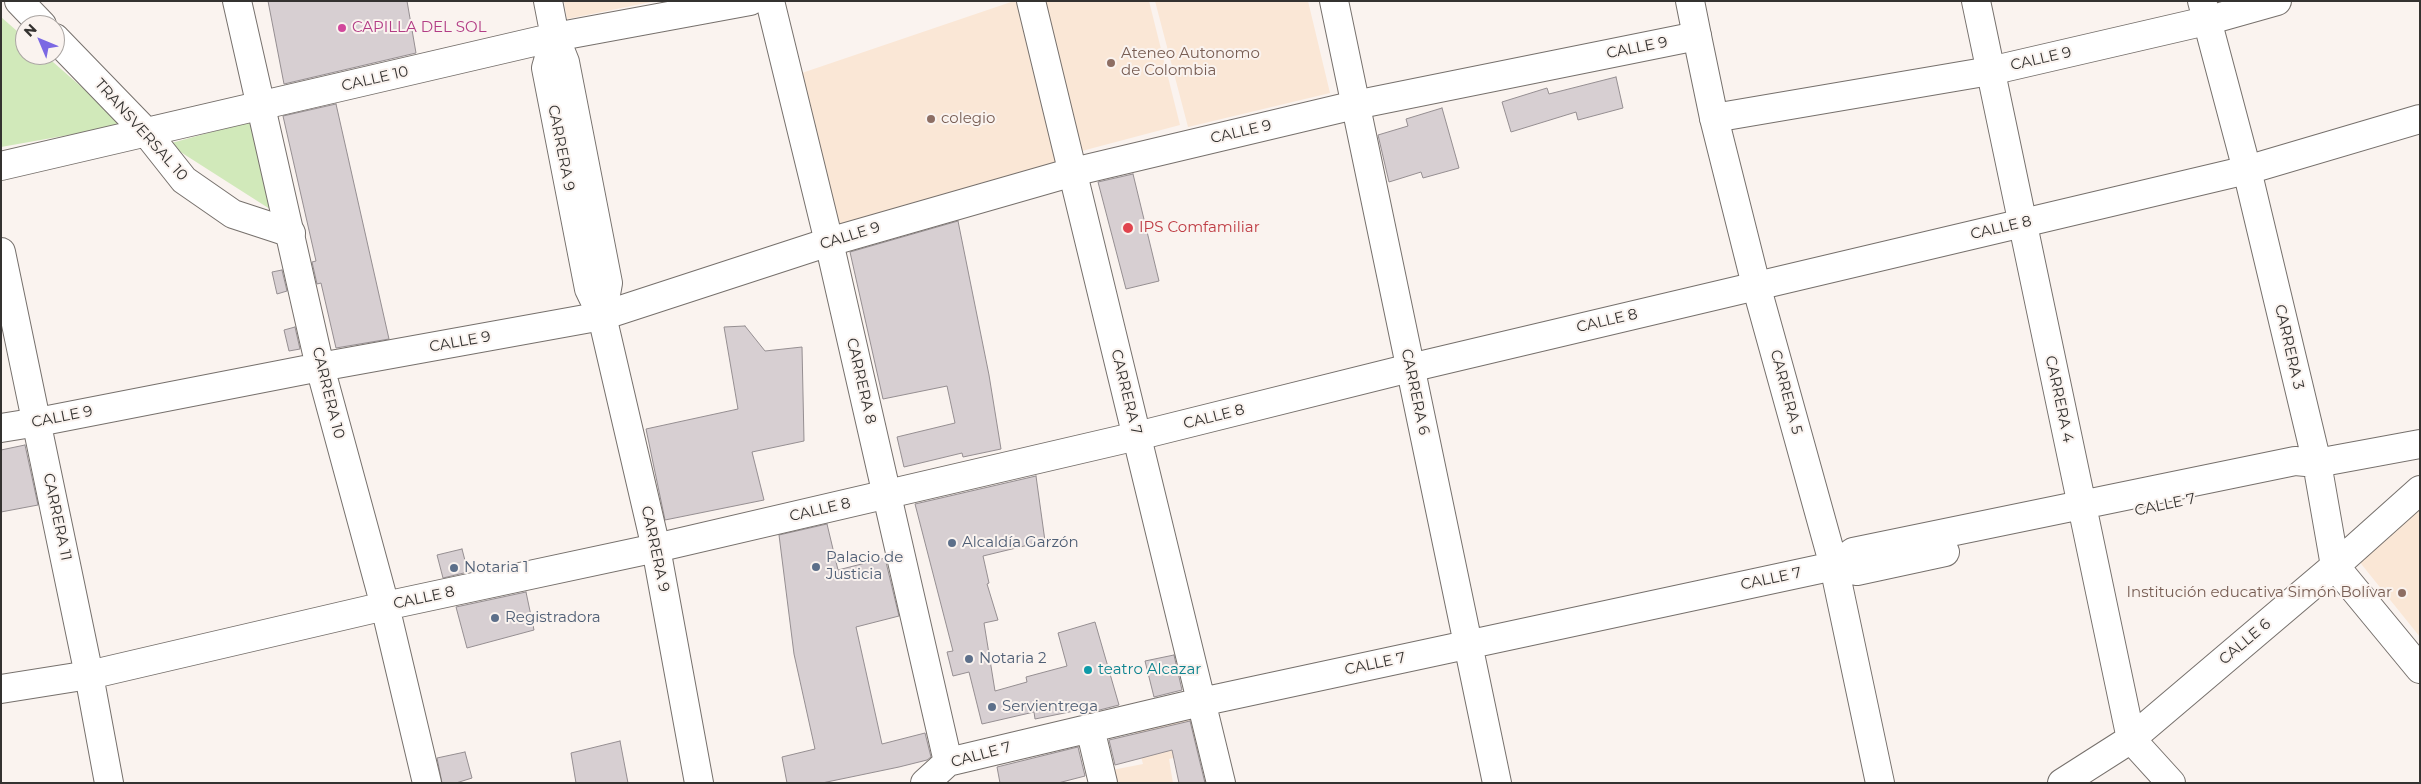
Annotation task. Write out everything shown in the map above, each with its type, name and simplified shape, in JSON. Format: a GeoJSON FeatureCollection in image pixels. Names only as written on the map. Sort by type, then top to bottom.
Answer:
{"type":"FeatureCollection","features":[{"type":"Feature","properties":{"kind":"street"},"geometry":{"type":"LineString","coordinates":[[19,1],[32,15]]}},
{"type":"Feature","properties":{"kind":"street","name":"CARRERA 10"},"geometry":{"type":"LineString","coordinates":[[237,1],[320,367],[385,606],[426,783]]}},
{"type":"Feature","properties":{"kind":"street","name":"CARRERA 9"},"geometry":{"type":"LineString","coordinates":[[548,1],[555,37],[565,62],[567,122],[583,206],[608,283],[602,316],[656,548],[699,783]]}},
{"type":"Feature","properties":{"kind":"street","name":"CALLE 10"},"geometry":{"type":"LineString","coordinates":[[1,166],[555,37],[750,1]]}},
{"type":"Feature","properties":{"kind":"street","name":"CARRERA 8"},"geometry":{"type":"LineString","coordinates":[[770,1],[829,242],[948,762]]}},
{"type":"Feature","properties":{"kind":"street","name":"CARRERA 7"},"geometry":{"type":"LineString","coordinates":[[1031,1],[1221,783]]}},
{"type":"Feature","properties":{"kind":"street","name":"CARRERA 6"},"geometry":{"type":"LineString","coordinates":[[1334,1],[1497,783]]}},
{"type":"Feature","properties":{"kind":"street","name":"CARRERA 5"},"geometry":{"type":"LineString","coordinates":[[1690,1],[1714,118],[1756,285],[1834,566],[1880,783]]}},
{"type":"Feature","properties":{"kind":"street","name":"CARRERA 4"},"geometry":{"type":"LineString","coordinates":[[1976,1],[2131,739]]}},
{"type":"Feature","properties":{"kind":"street","name":"CALLE 9"},"geometry":{"type":"LineString","coordinates":[[1714,118],[1990,71],[2204,11],[2277,1]]}},
{"type":"Feature","properties":{"kind":"street","name":"CARRERA 3"},"geometry":{"type":"LineString","coordinates":[[2204,11],[2247,170],[2317,463],[2335,566],[2420,669]]}},
{"type":"Feature","properties":{"kind":"street","name":"CALLE 9"},"geometry":{"type":"LineString","coordinates":[[1,428],[320,367],[602,316],[829,242],[1072,172],[1355,104],[1697,36]]}},
{"type":"Feature","properties":{"kind":"street","name":"TRANSVERSAL 10"},"geometry":{"type":"LineString","coordinates":[[65,48],[146,132],[184,180],[233,214],[291,233]]}},
{"type":"Feature","properties":{"kind":"street","name":"CALLE 8"},"geometry":{"type":"LineString","coordinates":[[1,689],[89,676],[385,606],[656,548],[887,495],[1756,285],[2247,170],[2420,119]]}},
{"type":"Feature","properties":{"kind":"street","name":"CARRERA 11"},"geometry":{"type":"LineString","coordinates":[[1,252],[38,422],[89,676],[108,783]]}},
{"type":"Feature","properties":{"kind":"street","name":"CALLE 7"},"geometry":{"type":"LineString","coordinates":[[925,783],[948,762],[1201,702],[1834,566],[1856,571],[2083,513],[2298,478],[2317,463],[2420,444]]}},
{"type":"Feature","properties":{"kind":"street","name":"CALLE 6"},"geometry":{"type":"LineString","coordinates":[[2062,783],[2131,739],[2335,566],[2420,490]]}},
{"type":"Feature","properties":{"kind":"street"},"geometry":{"type":"LineString","coordinates":[[1090,728],[1103,783]]}},
{"type":"Feature","properties":{"kind":"street"},"geometry":{"type":"LineString","coordinates":[[2131,739],[2171,783]]}},
{"type":"Feature","properties":{"kind":"shaded area"},"geometry":{"type":"Polygon","coordinates":[[[564,1],[656,1],[567,19],[564,1]]]}},
{"type":"Feature","properties":{"kind":"shaded area","name":"colegio"},"geometry":{"type":"Polygon","coordinates":[[[1014,1],[1025,1],[1067,162],[833,230],[796,75],[1014,1]]]}},
{"type":"Feature","properties":{"kind":"shaded area","name":"Ateneo Autonomo de Colombia"},"geometry":{"type":"Polygon","coordinates":[[[1044,1],[1149,1],[1180,125],[1078,152],[1044,1]]]}},
{"type":"Feature","properties":{"kind":"shaded area"},"geometry":{"type":"Polygon","coordinates":[[[1155,1],[1308,1],[1330,93],[1188,127],[1155,1]]]}},
{"type":"Feature","properties":{"kind":"shaded area","name":"Institución educativa Simón Bolívar"},"geometry":{"type":"Polygon","coordinates":[[[2420,490],[2420,637],[2350,550],[2420,490]]]}},
{"type":"Feature","properties":{"kind":"shaded area"},"geometry":{"type":"Polygon","coordinates":[[[1191,710],[1201,751],[1169,759],[1173,783],[1115,783],[1112,770],[1143,764],[1133,725],[1191,710]]]}},
{"type":"Feature","properties":{"kind":"green space"},"geometry":{"type":"Polygon","coordinates":[[[1,17],[15,29],[15,65],[56,65],[125,125],[1,147],[1,17]]]}},
{"type":"Feature","properties":{"kind":"green space"},"geometry":{"type":"Polygon","coordinates":[[[255,120],[273,211],[168,144],[255,120]]]}},
{"type":"Feature","properties":{"kind":"building","name":"CAPILLA DEL SOL"},"geometry":{"type":"Polygon","coordinates":[[[268,1],[407,1],[416,53],[284,84],[268,1]]]}},
{"type":"Feature","properties":{"kind":"building"},"geometry":{"type":"Polygon","coordinates":[[[1616,77],[1623,108],[1578,120],[1576,112],[1511,132],[1502,102],[1547,88],[1549,94],[1616,77]]]}},
{"type":"Feature","properties":{"kind":"building"},"geometry":{"type":"Polygon","coordinates":[[[336,104],[389,339],[336,348],[321,283],[317,284],[312,262],[316,261],[283,116],[336,104]]]}},
{"type":"Feature","properties":{"kind":"building"},"geometry":{"type":"Polygon","coordinates":[[[1442,108],[1459,168],[1423,178],[1421,172],[1389,182],[1378,135],[1408,126],[1406,119],[1442,108]]]}},
{"type":"Feature","properties":{"kind":"building","name":"IPS Comfamiliar"},"geometry":{"type":"Polygon","coordinates":[[[1133,174],[1159,281],[1126,289],[1098,182],[1133,174]]]}},
{"type":"Feature","properties":{"kind":"building"},"geometry":{"type":"Polygon","coordinates":[[[958,221],[989,375],[1001,449],[963,457],[962,453],[904,467],[897,437],[955,423],[947,386],[883,399],[850,252],[958,221]]]}},
{"type":"Feature","properties":{"kind":"building"},"geometry":{"type":"Polygon","coordinates":[[[282,270],[287,291],[277,294],[272,272],[282,270]]]}},
{"type":"Feature","properties":{"kind":"building"},"geometry":{"type":"Polygon","coordinates":[[[745,326],[765,351],[802,347],[804,441],[752,452],[764,500],[665,520],[646,429],[738,409],[724,327],[745,326]]]}},
{"type":"Feature","properties":{"kind":"building"},"geometry":{"type":"Polygon","coordinates":[[[295,327],[300,349],[289,351],[284,330],[295,327]]]}},
{"type":"Feature","properties":{"kind":"building"},"geometry":{"type":"Polygon","coordinates":[[[25,445],[38,505],[1,512],[1,450],[25,445]]]}},
{"type":"Feature","properties":{"kind":"building"},"geometry":{"type":"Polygon","coordinates":[[[1036,476],[1045,541],[983,556],[989,583],[987,584],[998,620],[984,623],[995,691],[1027,682],[1026,677],[1067,666],[1058,633],[1095,622],[1119,705],[1080,715],[1079,710],[1035,719],[1034,712],[982,724],[969,672],[953,676],[947,652],[953,651],[915,504],[1036,476]]]}},
{"type":"Feature","properties":{"kind":"building"},"geometry":{"type":"Polygon","coordinates":[[[827,524],[838,570],[885,558],[899,616],[856,627],[882,744],[925,733],[931,757],[927,760],[899,767],[822,783],[787,783],[782,757],[815,749],[794,654],[779,535],[827,524]]]}},
{"type":"Feature","properties":{"kind":"building","name":"Notaria 1"},"geometry":{"type":"Polygon","coordinates":[[[462,549],[468,572],[443,578],[437,555],[462,549]]]}},
{"type":"Feature","properties":{"kind":"building","name":"Registradora"},"geometry":{"type":"Polygon","coordinates":[[[526,592],[534,630],[467,648],[456,607],[526,592]]]}},
{"type":"Feature","properties":{"kind":"building"},"geometry":{"type":"Polygon","coordinates":[[[1174,655],[1182,690],[1154,697],[1145,661],[1174,655]]]}},
{"type":"Feature","properties":{"kind":"building"},"geometry":{"type":"Polygon","coordinates":[[[1190,721],[1205,783],[1179,783],[1172,750],[1115,765],[1109,740],[1190,721]]]}},
{"type":"Feature","properties":{"kind":"building"},"geometry":{"type":"Polygon","coordinates":[[[620,741],[628,783],[576,783],[571,753],[620,741]]]}},
{"type":"Feature","properties":{"kind":"building"},"geometry":{"type":"Polygon","coordinates":[[[1078,747],[1085,776],[1058,783],[1000,783],[997,767],[1078,747]]]}},
{"type":"Feature","properties":{"kind":"building"},"geometry":{"type":"Polygon","coordinates":[[[465,752],[472,778],[456,783],[442,783],[437,758],[465,752]]]}},
{"type":"Feature","properties":{"kind":"place","name":"CAPILLA DEL SOL"},"geometry":{"type":"Point","coordinates":[342,28]}},
{"type":"Feature","properties":{"kind":"place","name":"Ateneo Autonomo de Colombia"},"geometry":{"type":"Point","coordinates":[1111,63]}},
{"type":"Feature","properties":{"kind":"place","name":"colegio"},"geometry":{"type":"Point","coordinates":[931,119]}},
{"type":"Feature","properties":{"kind":"place","name":"IPS Comfamiliar"},"geometry":{"type":"Point","coordinates":[1128,228]}},
{"type":"Feature","properties":{"kind":"place","name":"Alcaldía Garzón"},"geometry":{"type":"Point","coordinates":[952,543]}},
{"type":"Feature","properties":{"kind":"place","name":"Palacio de Justicia"},"geometry":{"type":"Point","coordinates":[816,567]}},
{"type":"Feature","properties":{"kind":"place","name":"Notaria 1"},"geometry":{"type":"Point","coordinates":[454,568]}},
{"type":"Feature","properties":{"kind":"place","name":"Institución educativa Simón Bolívar"},"geometry":{"type":"Point","coordinates":[2402,593]}},
{"type":"Feature","properties":{"kind":"place","name":"Registradora"},"geometry":{"type":"Point","coordinates":[495,618]}},
{"type":"Feature","properties":{"kind":"place","name":"Notaria 2"},"geometry":{"type":"Point","coordinates":[969,659]}},
{"type":"Feature","properties":{"kind":"place","name":"teatro Alcazar"},"geometry":{"type":"Point","coordinates":[1088,670]}},
{"type":"Feature","properties":{"kind":"place","name":"Servientrega"},"geometry":{"type":"Point","coordinates":[992,707]}}]}
